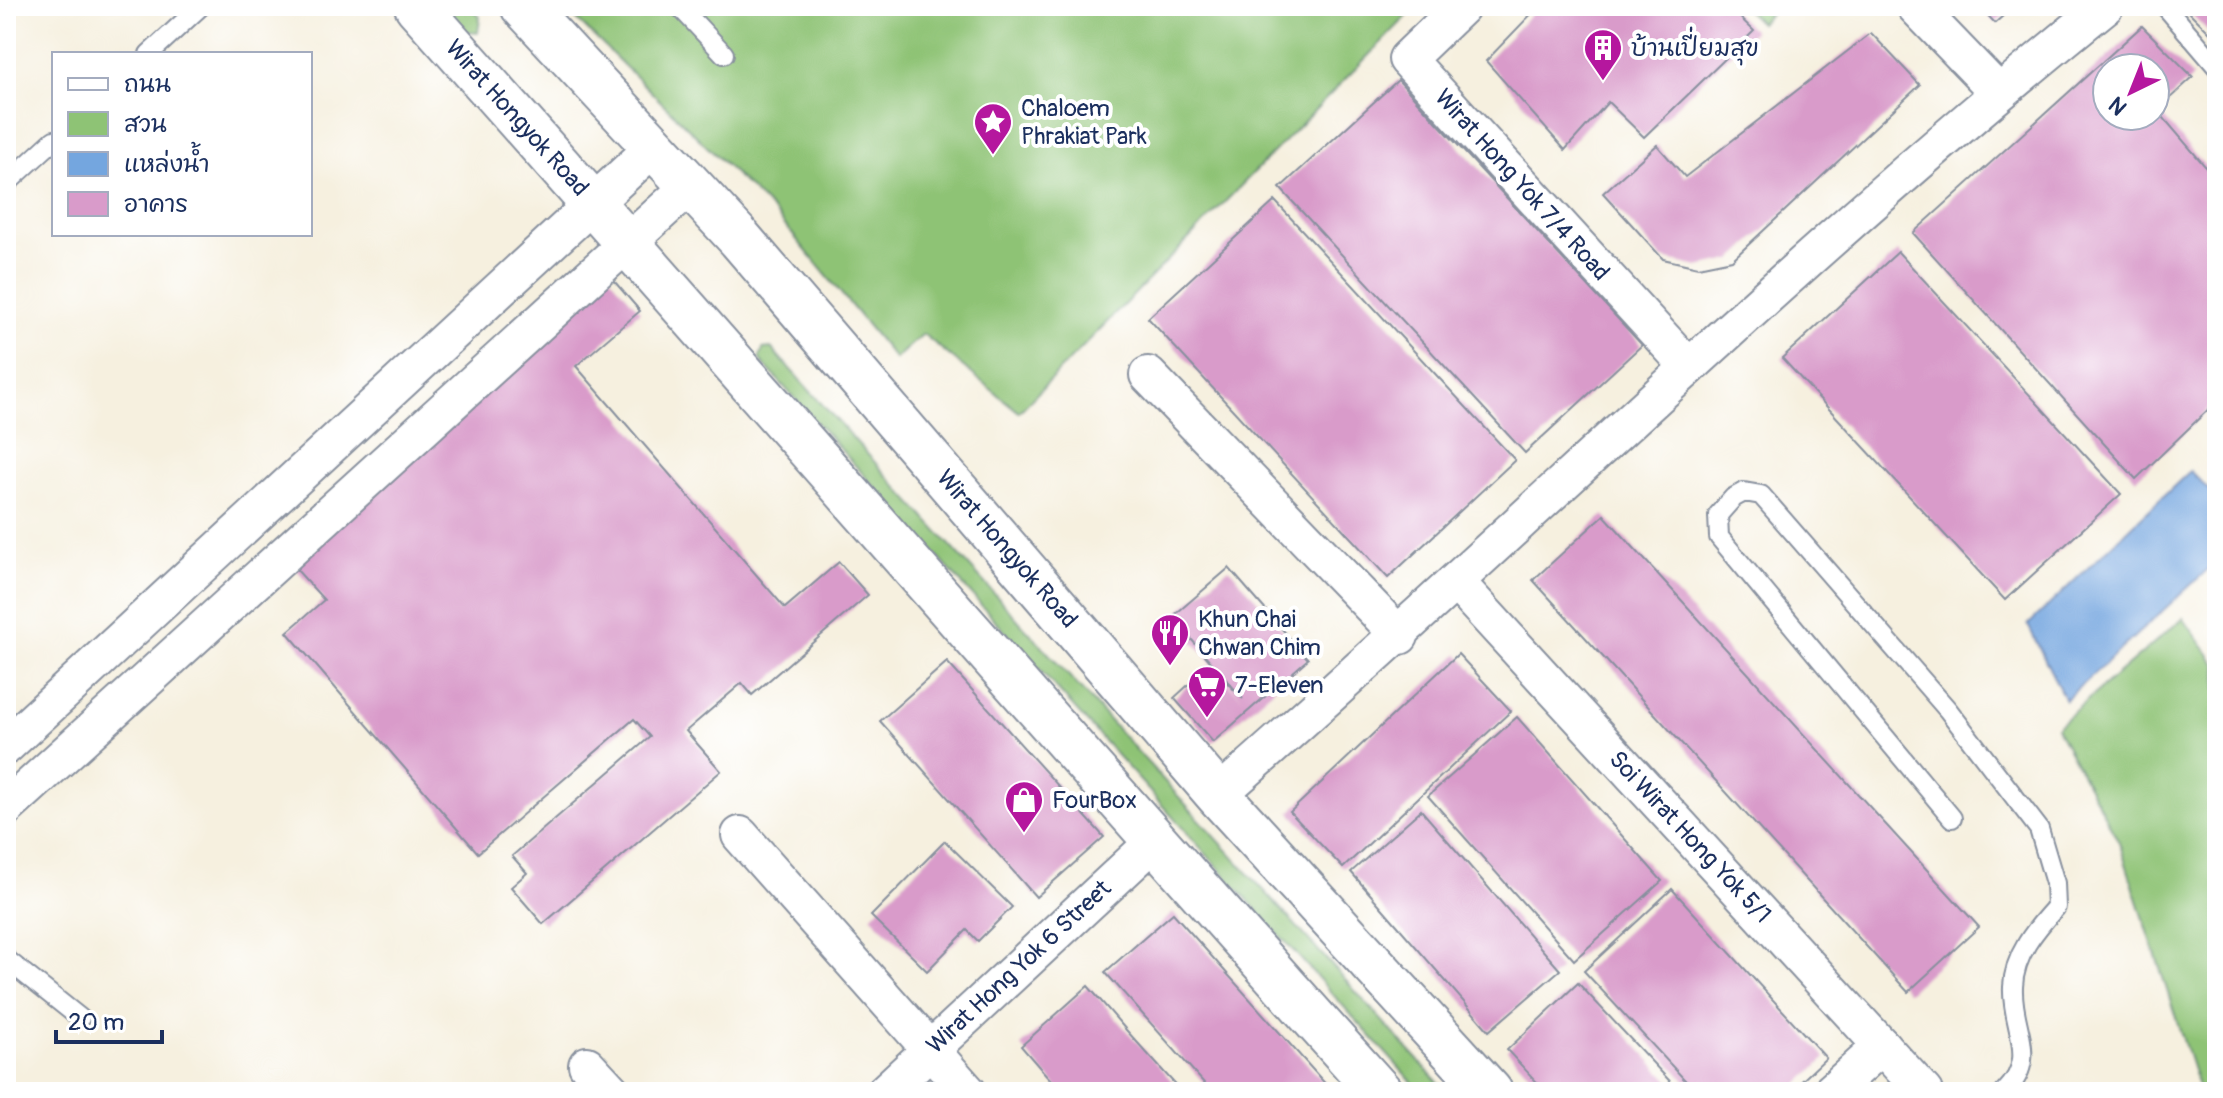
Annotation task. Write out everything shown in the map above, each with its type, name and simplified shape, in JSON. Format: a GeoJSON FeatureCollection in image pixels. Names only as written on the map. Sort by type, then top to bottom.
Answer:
{"type":"FeatureCollection","features":[{"type":"Feature","properties":{"kind":"main road","name":"Wirat Hongyok Road"},"geometry":{"type":"LineString","coordinates":[[417,6],[628,241],[1154,842],[1380,1092]]}},
{"type":"Feature","properties":{"kind":"main road","name":"Wirat Hongyok Road"},"geometry":{"type":"LineString","coordinates":[[523,6],[691,185],[1218,795],[1490,1092]]}},
{"type":"Feature","properties":{"kind":"street","name":"Wirat Hong Yok 7/4 Road"},"geometry":{"type":"LineString","coordinates":[[1462,6],[1407,59],[1689,367]]}},
{"type":"Feature","properties":{"kind":"street"},"geometry":{"type":"LineString","coordinates":[[1915,6],[1998,92]]}},
{"type":"Feature","properties":{"kind":"street"},"geometry":{"type":"LineString","coordinates":[[1218,795],[1400,636],[1689,367],[1998,92],[2105,6]]}},
{"type":"Feature","properties":{"kind":"street"},"geometry":{"type":"LineString","coordinates":[[6,746],[653,148]]}},
{"type":"Feature","properties":{"kind":"street"},"geometry":{"type":"LineString","coordinates":[[6,808],[691,185]]}},
{"type":"Feature","properties":{"kind":"street"},"geometry":{"type":"LineString","coordinates":[[1148,375],[1400,636]]}},
{"type":"Feature","properties":{"kind":"street","name":"Soi Wirat Hong Yok 5/1"},"geometry":{"type":"LineString","coordinates":[[1456,582],[1924,1092]]}},
{"type":"Feature","properties":{"kind":"street"},"geometry":{"type":"LineString","coordinates":[[740,835],[968,1092]]}},
{"type":"Feature","properties":{"kind":"street","name":"Wirat Hong Yok 6 Street"},"geometry":{"type":"LineString","coordinates":[[885,1092],[1154,842]]}},
{"type":"Feature","properties":{"kind":"street"},"geometry":{"type":"LineString","coordinates":[[1831,1092],[1882,1046]]}},
{"type":"Feature","properties":{"kind":"street"},"geometry":{"type":"LineString","coordinates":[[587,1065],[612,1092]]}},
{"type":"Feature","properties":{"kind":"lane"},"geometry":{"type":"LineString","coordinates":[[151,52],[201,6]]}},
{"type":"Feature","properties":{"kind":"lane"},"geometry":{"type":"LineString","coordinates":[[679,6],[724,54]]}},
{"type":"Feature","properties":{"kind":"lane"},"geometry":{"type":"LineString","coordinates":[[2165,6],[2217,67]]}},
{"type":"Feature","properties":{"kind":"lane"},"geometry":{"type":"LineString","coordinates":[[6,184],[52,142]]}},
{"type":"Feature","properties":{"kind":"lane"},"geometry":{"type":"LineString","coordinates":[[1952,818],[1719,537],[1718,515],[1733,498],[1744,492],[1761,495],[1948,710],[2039,829],[2055,883],[2056,907],[2021,952],[2013,987],[2024,1058],[2020,1077],[2005,1092]]}},
{"type":"Feature","properties":{"kind":"lane"},"geometry":{"type":"LineString","coordinates":[[6,959],[80,1018]]}},
{"type":"Feature","properties":{"kind":"green space"},"geometry":{"type":"Polygon","coordinates":[[[442,6],[470,6],[480,17],[478,33],[466,32],[442,6]]]}},
{"type":"Feature","properties":{"kind":"green space","name":"Chaloem Phrakiat Park"},"geometry":{"type":"Polygon","coordinates":[[[563,6],[1417,6],[1019,412],[923,334],[895,359],[775,213],[563,6]]]}},
{"type":"Feature","properties":{"kind":"green space"},"geometry":{"type":"Polygon","coordinates":[[[1742,6],[1778,6],[1760,23],[1742,6]]]}},
{"type":"Feature","properties":{"kind":"green space"},"geometry":{"type":"Polygon","coordinates":[[[771,348],[1447,1092],[1421,1092],[759,359],[763,349],[771,348]]]}},
{"type":"Feature","properties":{"kind":"green space"},"geometry":{"type":"Polygon","coordinates":[[[2183,618],[2217,665],[2217,1092],[2200,1092],[2119,842],[2056,727],[2183,618]]]}},
{"type":"Feature","properties":{"kind":"water"},"geometry":{"type":"Polygon","coordinates":[[[2190,471],[2217,498],[2217,561],[2065,700],[2028,625],[2190,471]]]}},
{"type":"Feature","properties":{"kind":"building","name":"บ้านเปี่ยมสุข"},"geometry":{"type":"Polygon","coordinates":[[[1539,6],[1728,6],[1754,31],[1644,137],[1608,102],[1565,150],[1486,61],[1539,6]]]}},
{"type":"Feature","properties":{"kind":"building"},"geometry":{"type":"Polygon","coordinates":[[[1979,6],[2014,6],[1995,23],[1979,6]]]}},
{"type":"Feature","properties":{"kind":"building"},"geometry":{"type":"Polygon","coordinates":[[[2183,6],[2217,6],[2217,40],[2183,6]]]}},
{"type":"Feature","properties":{"kind":"building"},"geometry":{"type":"Polygon","coordinates":[[[2142,26],[2168,52],[2113,52],[2142,26]]]}},
{"type":"Feature","properties":{"kind":"building"},"geometry":{"type":"Polygon","coordinates":[[[1871,33],[1920,85],[1732,260],[1698,267],[1663,259],[1603,193],[1657,145],[1685,177],[1871,33]]]}},
{"type":"Feature","properties":{"kind":"building"},"geometry":{"type":"Polygon","coordinates":[[[2171,55],[2193,77],[2171,97],[2171,55]]]}},
{"type":"Feature","properties":{"kind":"building"},"geometry":{"type":"Polygon","coordinates":[[[2091,72],[2091,132],[2171,132],[2171,126],[2217,180],[2217,401],[2136,479],[1913,233],[2091,72]]]}},
{"type":"Feature","properties":{"kind":"building"},"geometry":{"type":"Polygon","coordinates":[[[1398,80],[1642,345],[1525,453],[1280,188],[1398,80]]]}},
{"type":"Feature","properties":{"kind":"building"},"geometry":{"type":"Polygon","coordinates":[[[1275,201],[1515,460],[1388,578],[1148,318],[1275,201]]]}},
{"type":"Feature","properties":{"kind":"building"},"geometry":{"type":"Polygon","coordinates":[[[1898,252],[2121,494],[2005,600],[1782,358],[1898,252]]]}},
{"type":"Feature","properties":{"kind":"building"},"geometry":{"type":"Polygon","coordinates":[[[608,274],[640,311],[576,366],[785,608],[839,562],[868,595],[752,695],[742,683],[686,731],[721,771],[543,924],[511,887],[527,873],[512,856],[650,737],[634,719],[478,853],[287,632],[324,600],[287,559],[608,274]]]}},
{"type":"Feature","properties":{"kind":"building"},"geometry":{"type":"Polygon","coordinates":[[[1604,515],[1979,927],[1908,992],[1533,580],[1604,515]]]}},
{"type":"Feature","properties":{"kind":"building"},"geometry":{"type":"Polygon","coordinates":[[[1229,568],[1308,659],[1213,742],[1174,698],[1210,665],[1243,699],[1172,617],[1229,568]]]}},
{"type":"Feature","properties":{"kind":"building"},"geometry":{"type":"Polygon","coordinates":[[[1458,654],[1511,711],[1343,868],[1290,812],[1458,654]]]}},
{"type":"Feature","properties":{"kind":"building"},"geometry":{"type":"Polygon","coordinates":[[[947,662],[1104,837],[1036,897],[880,721],[947,662]]]}},
{"type":"Feature","properties":{"kind":"building"},"geometry":{"type":"Polygon","coordinates":[[[1517,717],[1662,881],[1574,960],[1428,796],[1517,717]]]}},
{"type":"Feature","properties":{"kind":"building"},"geometry":{"type":"Polygon","coordinates":[[[1421,810],[1560,970],[1489,1031],[1351,872],[1421,810]]]}},
{"type":"Feature","properties":{"kind":"building"},"geometry":{"type":"Polygon","coordinates":[[[945,841],[1012,907],[978,941],[967,930],[927,971],[871,916],[945,841]]]}},
{"type":"Feature","properties":{"kind":"building"},"geometry":{"type":"Polygon","coordinates":[[[1672,889],[1826,1058],[1790,1092],[1696,1092],[1584,971],[1672,889]]]}},
{"type":"Feature","properties":{"kind":"building"},"geometry":{"type":"Polygon","coordinates":[[[1173,913],[1329,1088],[1325,1092],[1212,1092],[1105,972],[1173,913]]]}},
{"type":"Feature","properties":{"kind":"building"},"geometry":{"type":"Polygon","coordinates":[[[1578,983],[1680,1092],[1546,1092],[1507,1050],[1578,983]]]}},
{"type":"Feature","properties":{"kind":"building"},"geometry":{"type":"Polygon","coordinates":[[[1088,986],[1182,1092],[1062,1092],[1040,1068],[1021,1046],[1088,986]]]}},
{"type":"Feature","properties":{"kind":"place","name":"บ้านเปี่ยมสุข"},"geometry":{"type":"Point","coordinates":[1603,82]}},
{"type":"Feature","properties":{"kind":"place","name":"Chaloem Phrakiat Park"},"geometry":{"type":"Point","coordinates":[993,156]}},
{"type":"Feature","properties":{"kind":"place","name":"Khun Chai Chwan Chim"},"geometry":{"type":"Point","coordinates":[1170,667]}},
{"type":"Feature","properties":{"kind":"place","name":"7-Eleven"},"geometry":{"type":"Point","coordinates":[1207,719]}},
{"type":"Feature","properties":{"kind":"place","name":"FourBox"},"geometry":{"type":"Point","coordinates":[1024,834]}}]}
